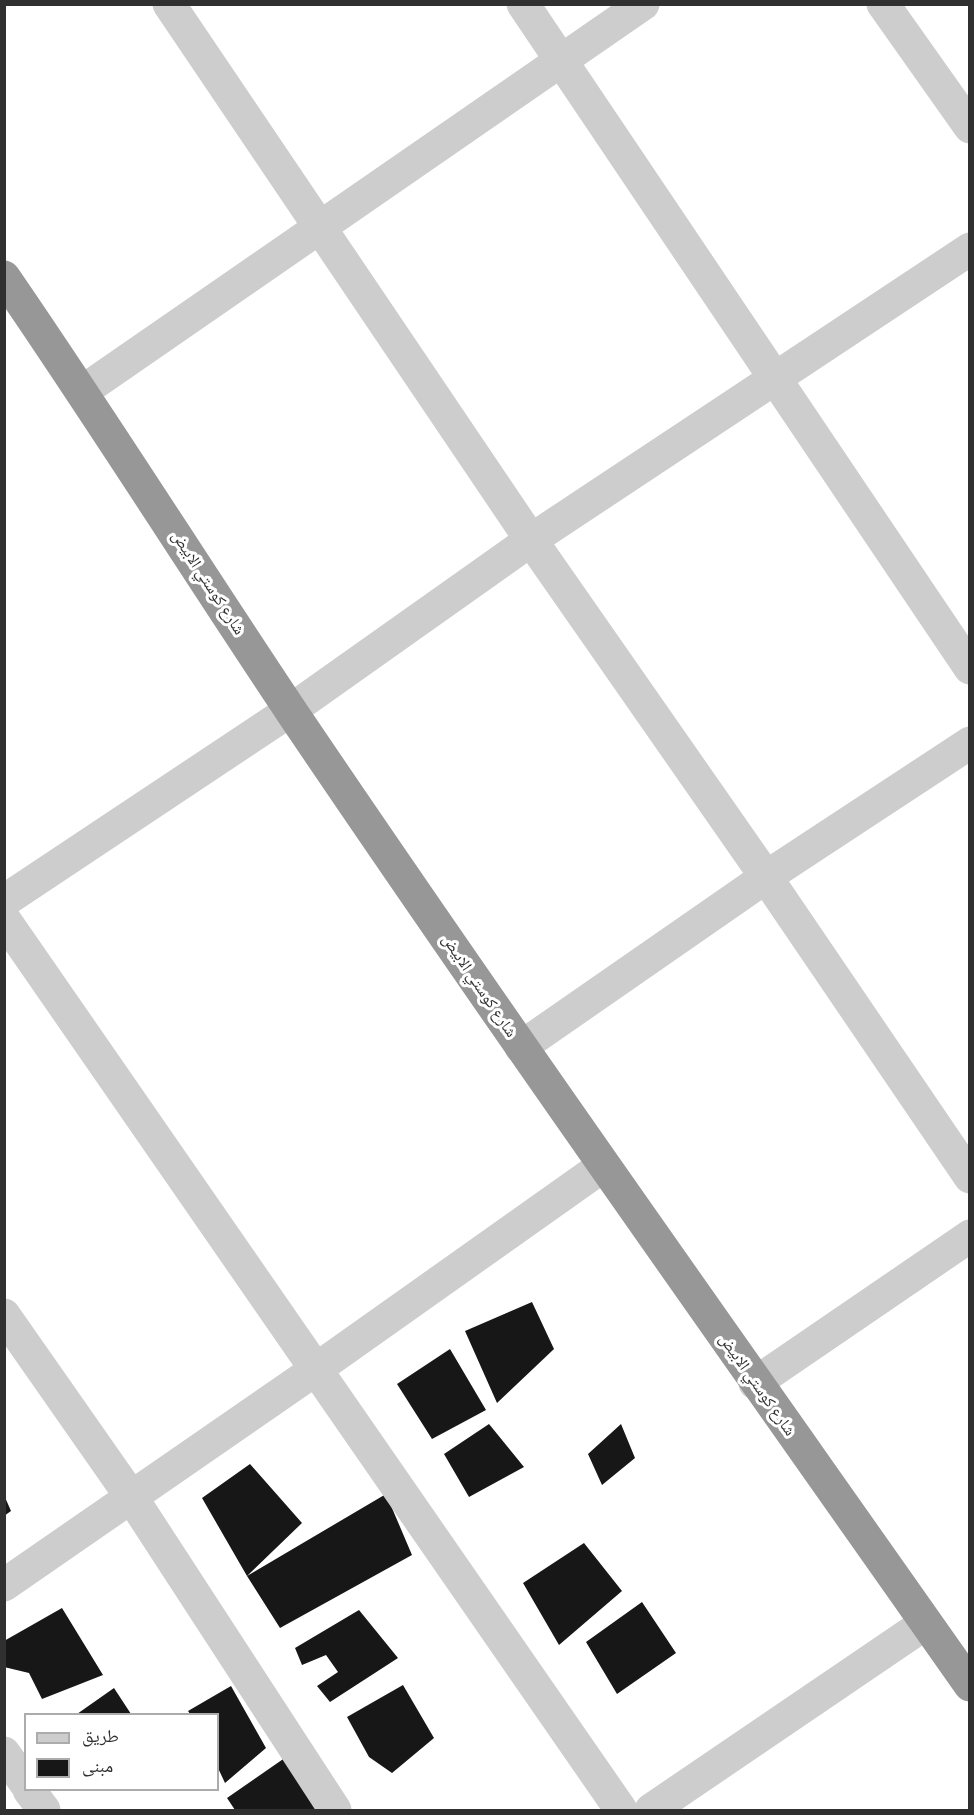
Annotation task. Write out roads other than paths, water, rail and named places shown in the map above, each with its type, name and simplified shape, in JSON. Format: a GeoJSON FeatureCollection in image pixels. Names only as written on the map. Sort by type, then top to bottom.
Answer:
{"type":"FeatureCollection","features":[{"type":"Feature","properties":{"kind":"highway","name":"شارع كوستي الابيض"},"geometry":{"type":"LineString","coordinates":[[4,277],[82,391],[291,710],[521,1047],[969,1685]]}},
{"type":"Feature","properties":{"kind":"street"},"geometry":{"type":"LineString","coordinates":[[169,4],[531,540],[766,877],[969,1178]]}},
{"type":"Feature","properties":{"kind":"street"},"geometry":{"type":"LineString","coordinates":[[523,4],[969,668]]}},
{"type":"Feature","properties":{"kind":"street"},"geometry":{"type":"LineString","coordinates":[[82,391],[321,229],[643,4]]}},
{"type":"Feature","properties":{"kind":"street"},"geometry":{"type":"LineString","coordinates":[[883,4],[969,127]]}},
{"type":"Feature","properties":{"kind":"street"},"geometry":{"type":"LineString","coordinates":[[4,901],[291,710],[531,540],[969,249]]}},
{"type":"Feature","properties":{"kind":"street"},"geometry":{"type":"LineString","coordinates":[[521,1047],[766,877],[969,744]]}},
{"type":"Feature","properties":{"kind":"street"},"geometry":{"type":"LineString","coordinates":[[4,919],[621,1810]]}},
{"type":"Feature","properties":{"kind":"street"},"geometry":{"type":"LineString","coordinates":[[4,1585],[315,1370],[603,1166]]}},
{"type":"Feature","properties":{"kind":"street"},"geometry":{"type":"LineString","coordinates":[[755,1383],[969,1236]]}},
{"type":"Feature","properties":{"kind":"street"},"geometry":{"type":"LineString","coordinates":[[4,1315],[132,1498],[335,1810]]}},
{"type":"Feature","properties":{"kind":"street"},"geometry":{"type":"LineString","coordinates":[[651,1810],[926,1623]]}},
{"type":"Feature","properties":{"kind":"street"},"geometry":{"type":"LineString","coordinates":[[4,1753],[24,1781]]}},
{"type":"Feature","properties":{"kind":"street"},"geometry":{"type":"LineString","coordinates":[[30,1791],[44,1810]]}}]}
